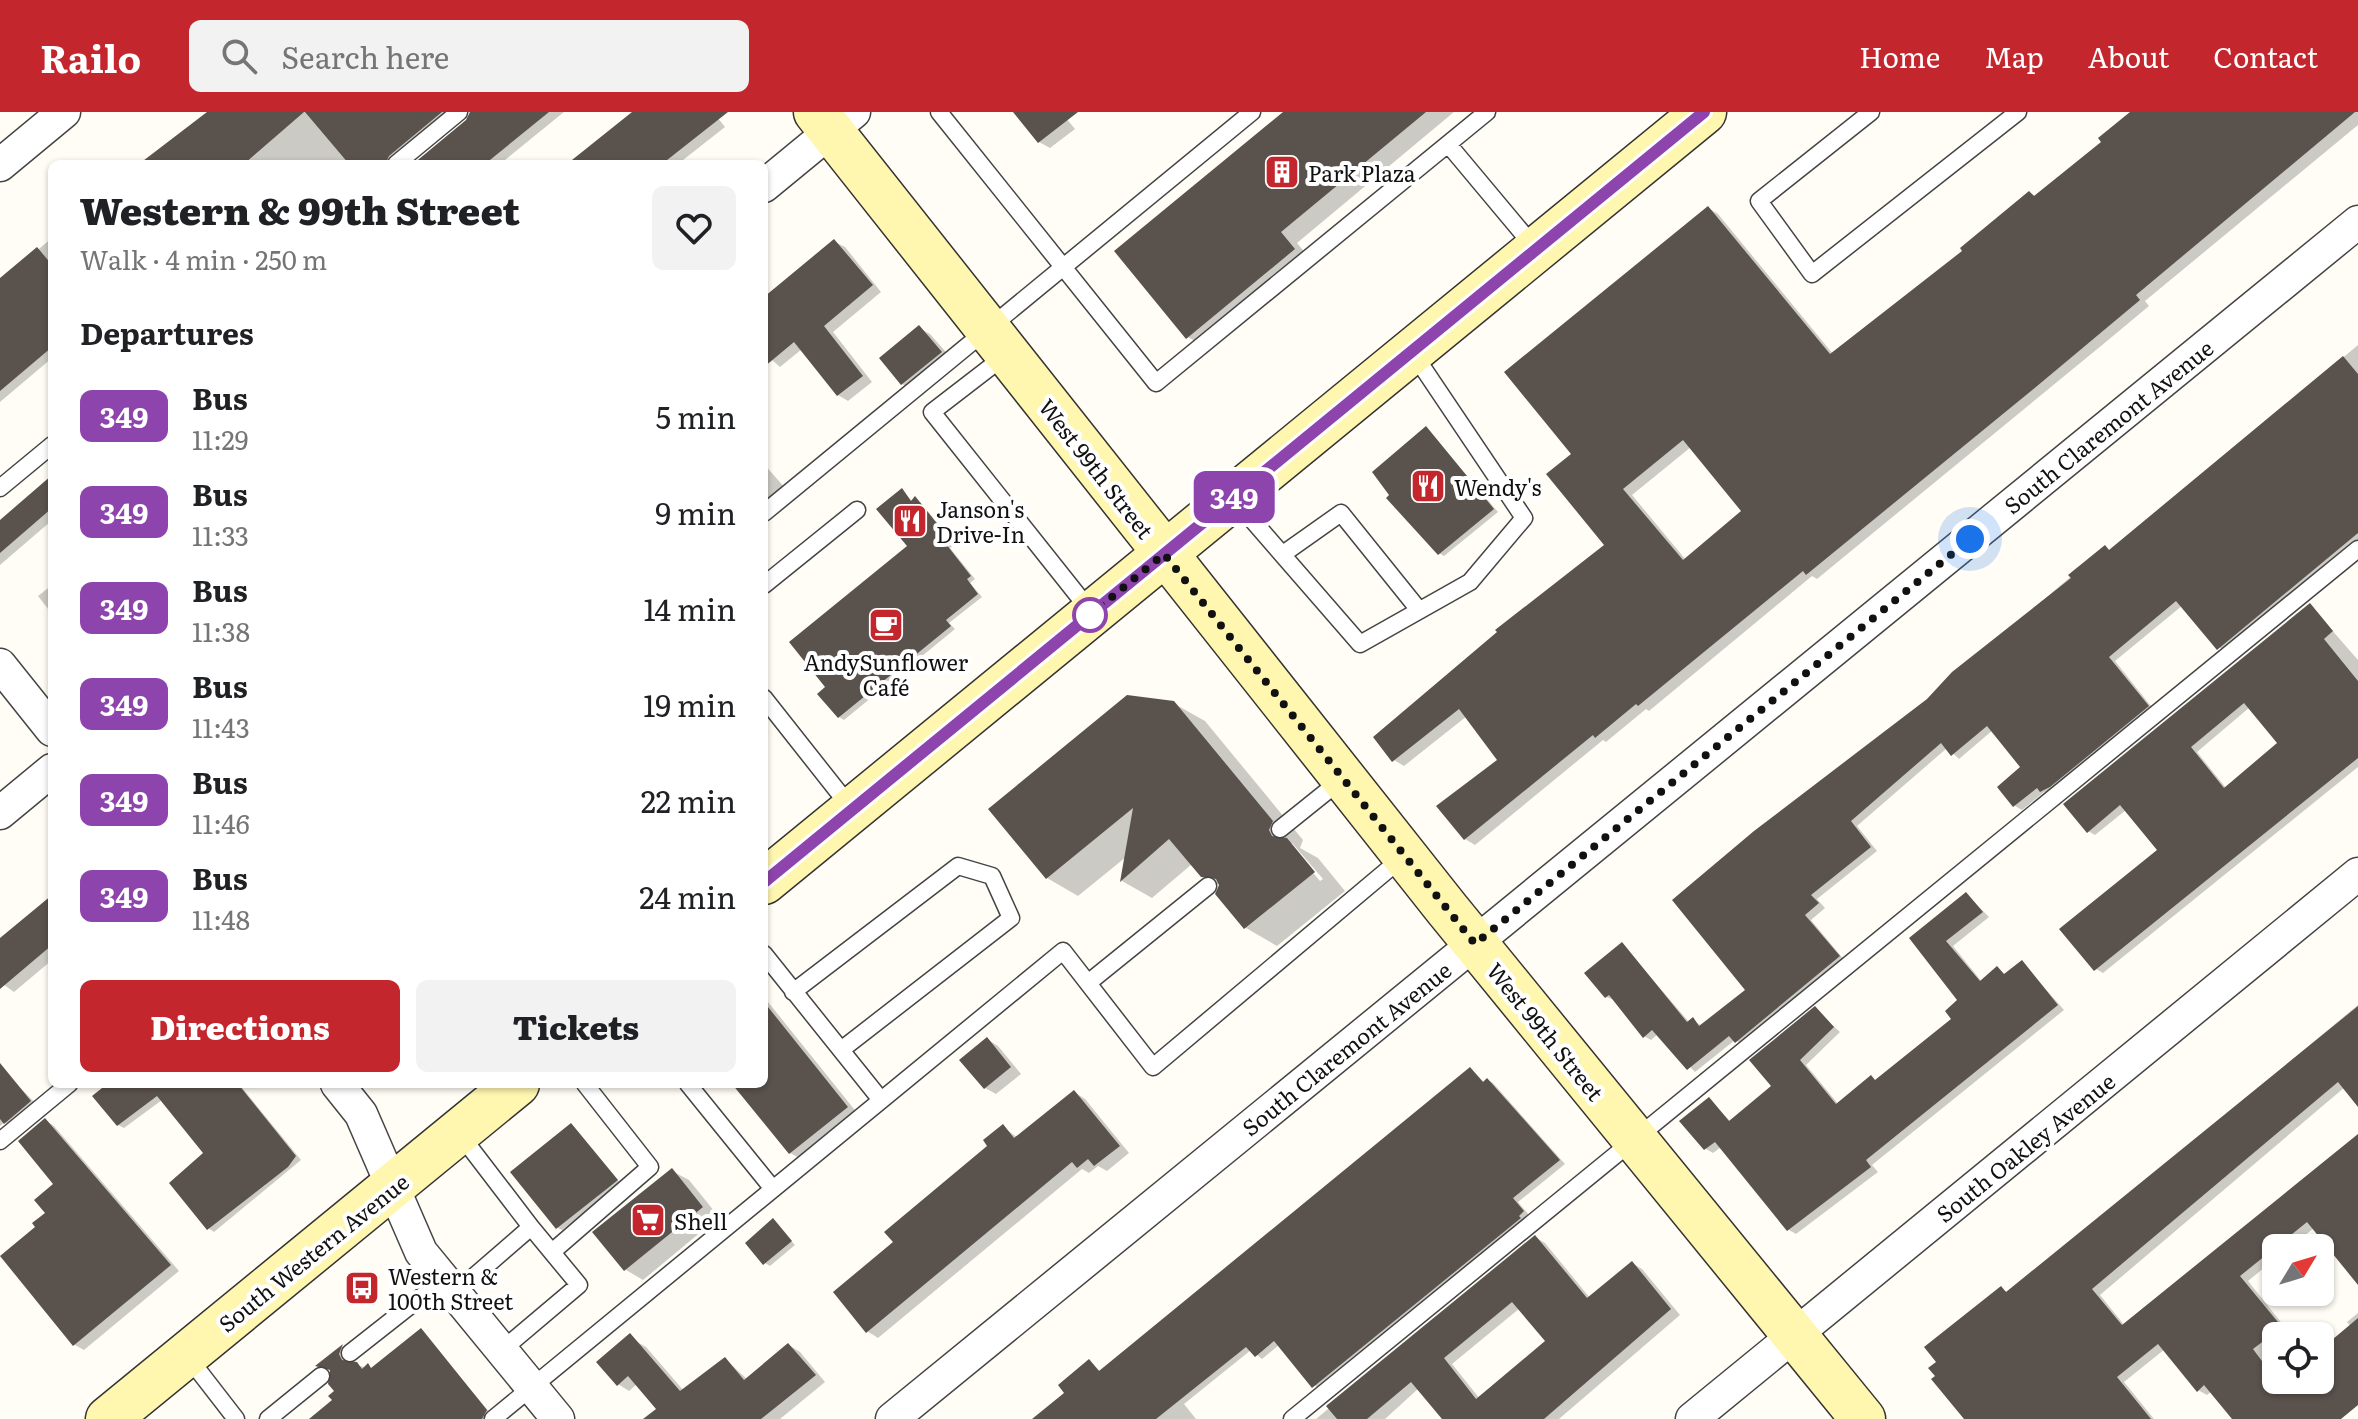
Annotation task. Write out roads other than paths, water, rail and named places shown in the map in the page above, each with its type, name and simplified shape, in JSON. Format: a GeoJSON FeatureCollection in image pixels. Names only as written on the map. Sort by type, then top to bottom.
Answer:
{"type":"FeatureCollection","features":[{"type":"Feature","properties":{"kind":"main road"},"geometry":{"type":"LineString","coordinates":[[768,879],[1704,112]]}},
{"type":"Feature","properties":{"kind":"main road","name":"West 99th Street"},"geometry":{"type":"LineString","coordinates":[[834,118],[997,341],[1164,554],[1475,944],[1863,1419]]}},
{"type":"Feature","properties":{"kind":"main road","name":"South Western Avenue"},"geometry":{"type":"LineString","coordinates":[[108,1419],[512,1088]]}},
{"type":"Feature","properties":{"kind":"street"},"geometry":{"type":"LineString","coordinates":[[0,165],[64,112]]}},
{"type":"Feature","properties":{"kind":"street"},"geometry":{"type":"LineString","coordinates":[[768,182],[834,118]]}},
{"type":"Feature","properties":{"kind":"street","name":"South Claremont Avenue"},"geometry":{"type":"LineString","coordinates":[[892,1419],[2358,222]]}},
{"type":"Feature","properties":{"kind":"street"},"geometry":{"type":"LineString","coordinates":[[0,665],[48,725]]}},
{"type":"Feature","properties":{"kind":"street"},"geometry":{"type":"LineString","coordinates":[[0,813],[48,773]]}},
{"type":"Feature","properties":{"kind":"street","name":"South Oakley Avenue"},"geometry":{"type":"LineString","coordinates":[[1692,1419],[2358,874]]}},
{"type":"Feature","properties":{"kind":"street"},"geometry":{"type":"LineString","coordinates":[[340,1088],[361,1114],[421,1252],[558,1419]]}},
{"type":"Feature","properties":{"kind":"lane"},"geometry":{"type":"LineString","coordinates":[[401,160],[459,112]]}},
{"type":"Feature","properties":{"kind":"lane"},"geometry":{"type":"LineString","coordinates":[[939,112],[1156,383],[1487,112]]}},
{"type":"Feature","properties":{"kind":"lane"},"geometry":{"type":"LineString","coordinates":[[1092,613],[932,412],[1062,268],[1252,112]]}},
{"type":"Feature","properties":{"kind":"lane"},"geometry":{"type":"LineString","coordinates":[[1871,112],[1759,201],[1812,274],[2018,112]]}},
{"type":"Feature","properties":{"kind":"lane"},"geometry":{"type":"LineString","coordinates":[[1448,144],[1536,249]]}},
{"type":"Feature","properties":{"kind":"lane"},"geometry":{"type":"LineString","coordinates":[[768,510],[997,341]]}},
{"type":"Feature","properties":{"kind":"lane"},"geometry":{"type":"LineString","coordinates":[[1233,498],[1360,644],[1470,582],[1524,518],[1411,352]]}},
{"type":"Feature","properties":{"kind":"lane"},"geometry":{"type":"LineString","coordinates":[[0,488],[48,448]]}},
{"type":"Feature","properties":{"kind":"lane"},"geometry":{"type":"LineString","coordinates":[[768,582],[857,510]]}},
{"type":"Feature","properties":{"kind":"lane"},"geometry":{"type":"LineString","coordinates":[[1283,554],[1341,513],[1419,610]]}},
{"type":"Feature","properties":{"kind":"lane"},"geometry":{"type":"LineString","coordinates":[[1292,1419],[2358,549]]}},
{"type":"Feature","properties":{"kind":"lane"},"geometry":{"type":"LineString","coordinates":[[768,703],[852,810]]}},
{"type":"Feature","properties":{"kind":"lane"},"geometry":{"type":"LineString","coordinates":[[1280,829],[1343,778]]}},
{"type":"Feature","properties":{"kind":"lane"},"geometry":{"type":"LineString","coordinates":[[493,1419],[1063,951],[1153,1067],[1405,856]]}},
{"type":"Feature","properties":{"kind":"lane"},"geometry":{"type":"LineString","coordinates":[[793,992],[958,866],[992,876],[1011,918],[841,1050]]}},
{"type":"Feature","properties":{"kind":"lane"},"geometry":{"type":"LineString","coordinates":[[1088,983],[1208,886]]}},
{"type":"Feature","properties":{"kind":"lane"},"geometry":{"type":"LineString","coordinates":[[768,959],[881,1100]]}},
{"type":"Feature","properties":{"kind":"lane"},"geometry":{"type":"LineString","coordinates":[[0,1141],[64,1088]]}},
{"type":"Feature","properties":{"kind":"lane"},"geometry":{"type":"LineString","coordinates":[[552,1252],[650,1167],[588,1088]]}},
{"type":"Feature","properties":{"kind":"lane"},"geometry":{"type":"LineString","coordinates":[[691,1088],[773,1189]]}},
{"type":"Feature","properties":{"kind":"lane"},"geometry":{"type":"LineString","coordinates":[[459,1132],[579,1285],[502,1350]]}},
{"type":"Feature","properties":{"kind":"lane"},"geometry":{"type":"LineString","coordinates":[[350,1353],[531,1227]]}},
{"type":"Feature","properties":{"kind":"lane"},"geometry":{"type":"LineString","coordinates":[[187,1355],[236,1419]]}},
{"type":"Feature","properties":{"kind":"lane"},"geometry":{"type":"LineString","coordinates":[[268,1419],[321,1376]]}},
{"type":"Feature","properties":{"kind":"place","name":"Park Plaza"},"geometry":{"type":"Point","coordinates":[1282,172]}},
{"type":"Feature","properties":{"kind":"place","name":"Wendy's"},"geometry":{"type":"Point","coordinates":[1428,486]}},
{"type":"Feature","properties":{"kind":"place","name":"Janson's Drive-In"},"geometry":{"type":"Point","coordinates":[910,521]}},
{"type":"Feature","properties":{"kind":"place","name":"AndySunflower Café"},"geometry":{"type":"Point","coordinates":[886,625]}},
{"type":"Feature","properties":{"kind":"place","name":"Shell"},"geometry":{"type":"Point","coordinates":[648,1220]}},
{"type":"Feature","properties":{"kind":"place","name":"Western & 100th Street"},"geometry":{"type":"Point","coordinates":[362,1288]}}]}
